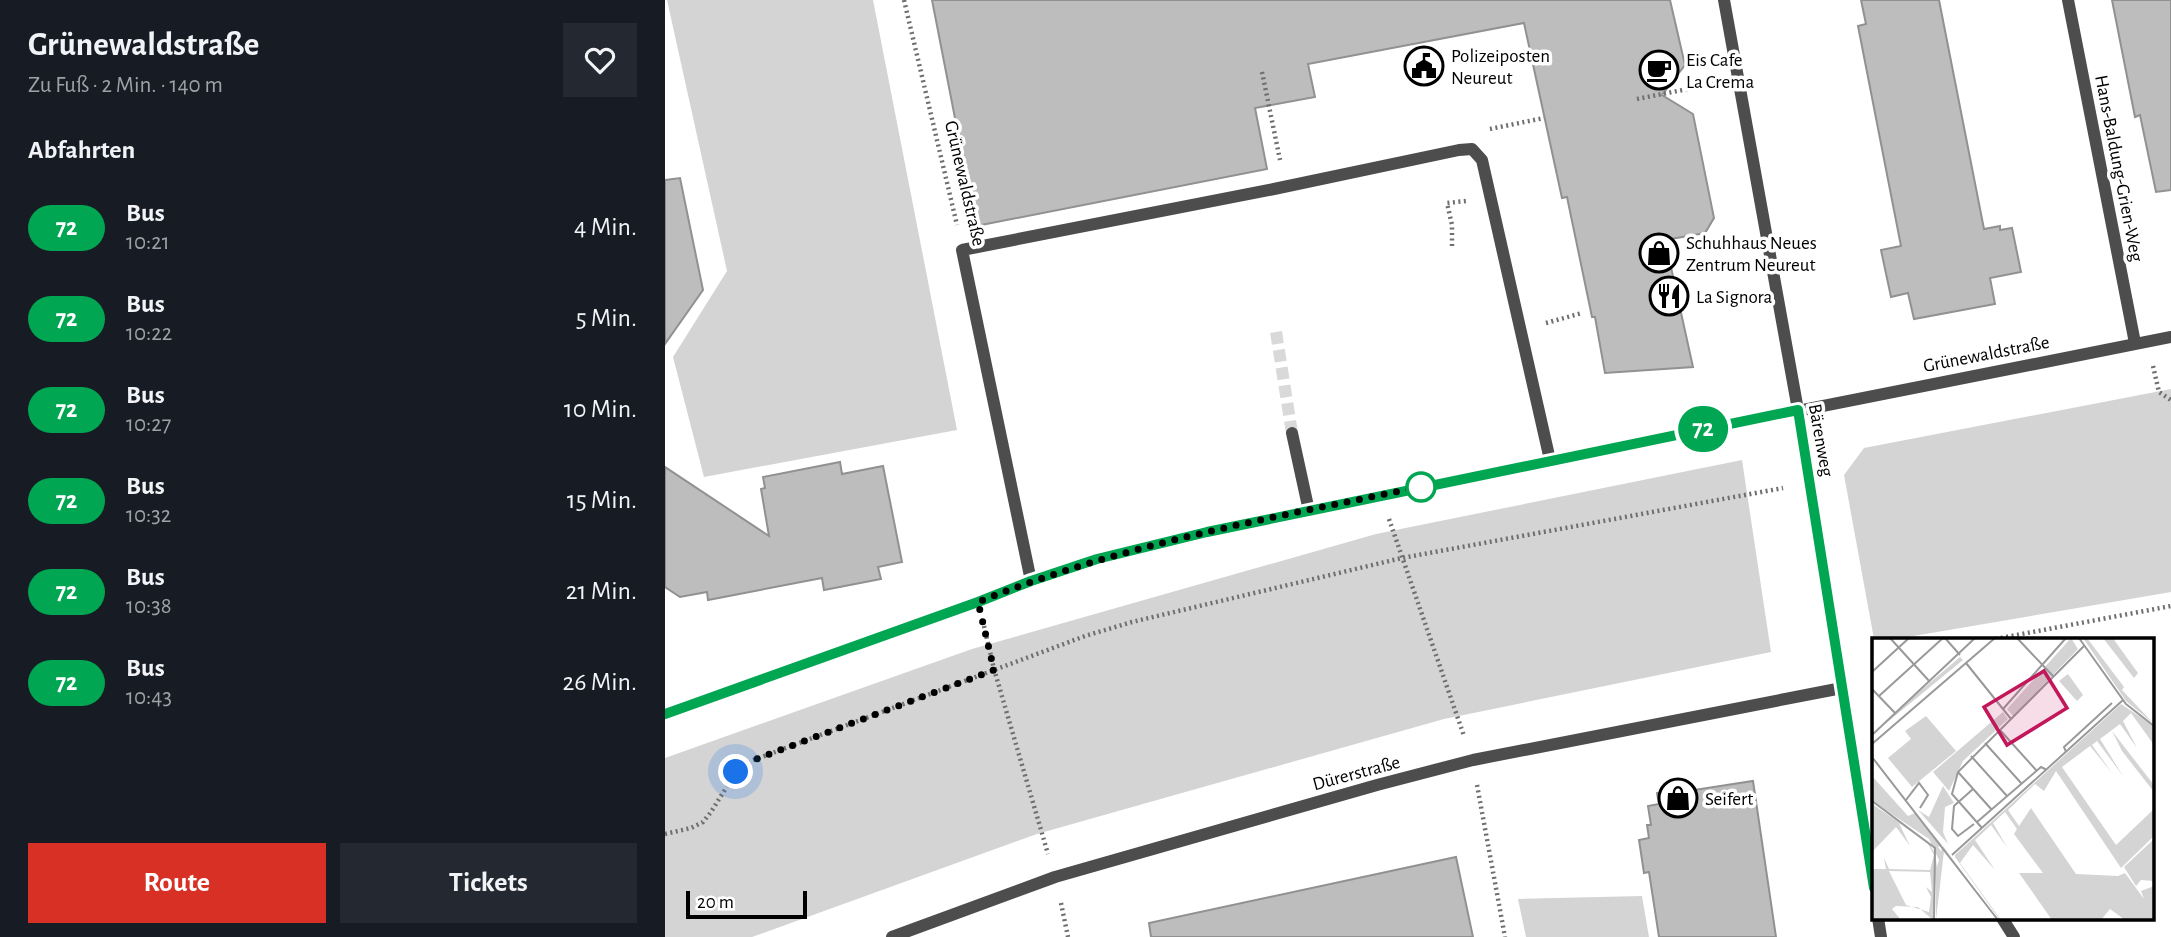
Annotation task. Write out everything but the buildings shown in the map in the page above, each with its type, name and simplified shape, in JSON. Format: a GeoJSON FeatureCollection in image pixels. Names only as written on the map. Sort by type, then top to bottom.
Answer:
{"type":"FeatureCollection","features":[{"type":"Feature","properties":{"kind":"street","name":"Bärenweg"},"geometry":{"type":"LineString","coordinates":[[1724,0],[1798,410],[1872,875]]}},
{"type":"Feature","properties":{"kind":"street","name":"Hans-Baldung-Grien-Weg"},"geometry":{"type":"LineString","coordinates":[[2068,0],[2141,342]]}},
{"type":"Feature","properties":{"kind":"street"},"geometry":{"type":"LineString","coordinates":[[962,250],[1472,149],[1482,160],[1550,460]]}},
{"type":"Feature","properties":{"kind":"street","name":"Grünewaldstraße"},"geometry":{"type":"LineString","coordinates":[[962,250],[1031,581]]}},
{"type":"Feature","properties":{"kind":"street","name":"Grünewaldstraße"},"geometry":{"type":"LineString","coordinates":[[665,714],[1097,559],[1380,495],[2171,337]]}},
{"type":"Feature","properties":{"kind":"street"},"geometry":{"type":"LineString","coordinates":[[1292,433],[1309,511]]}},
{"type":"Feature","properties":{"kind":"street","name":"Dürerstraße"},"geometry":{"type":"LineString","coordinates":[[892,937],[1055,877],[1377,785],[1473,761],[1842,688]]}},
{"type":"Feature","properties":{"kind":"street"},"geometry":{"type":"LineString","coordinates":[[2003,920],[2014,937]]}},
{"type":"Feature","properties":{"kind":"path","name":"Grünewaldstraße"},"geometry":{"type":"LineString","coordinates":[[904,0],[962,250]]}},
{"type":"Feature","properties":{"kind":"path"},"geometry":{"type":"LineString","coordinates":[[1262,72],[1286,187]]}},
{"type":"Feature","properties":{"kind":"path"},"geometry":{"type":"LineString","coordinates":[[1637,99],[1738,79]]}},
{"type":"Feature","properties":{"kind":"path"},"geometry":{"type":"LineString","coordinates":[[1472,149],[1482,130],[1544,118]]}},
{"type":"Feature","properties":{"kind":"path"},"geometry":{"type":"LineString","coordinates":[[1448,210],[1452,225],[1452,246]]}},
{"type":"Feature","properties":{"kind":"path"},"geometry":{"type":"LineString","coordinates":[[1520,329],[1582,313]]}},
{"type":"Feature","properties":{"kind":"path"},"geometry":{"type":"LineString","coordinates":[[2141,342],[2159,392],[2171,400]]}},
{"type":"Feature","properties":{"kind":"path"},"geometry":{"type":"LineString","coordinates":[[665,834],[691,828],[703,822],[736,772],[751,761],[1085,636],[1132,622],[1402,558],[1810,483]]}},
{"type":"Feature","properties":{"kind":"path"},"geometry":{"type":"LineString","coordinates":[[1380,495],[1473,761],[1505,937]]}},
{"type":"Feature","properties":{"kind":"path"},"geometry":{"type":"LineString","coordinates":[[978,602],[994,670],[1055,877],[1069,937]]}},
{"type":"Feature","properties":{"kind":"path"},"geometry":{"type":"LineString","coordinates":[[1995,638],[2171,606]]}},
{"type":"Feature","properties":{"kind":"shaded area"},"geometry":{"type":"Polygon","coordinates":[[[667,0],[873,0],[957,430],[704,477],[673,357],[727,271],[667,0]]]}},
{"type":"Feature","properties":{"kind":"shaded area"},"geometry":{"type":"Polygon","coordinates":[[[2171,389],[2171,592],[1902,638],[1874,638],[1844,475],[1864,448],[2171,389]]]}},
{"type":"Feature","properties":{"kind":"shaded area"},"geometry":{"type":"Polygon","coordinates":[[[1742,460],[1771,652],[1444,719],[1037,834],[752,937],[665,937],[665,758],[972,649],[1376,534],[1742,460]]]}},
{"type":"Feature","properties":{"kind":"shaded area"},"geometry":{"type":"Polygon","coordinates":[[[1642,896],[1649,937],[1526,937],[1518,899],[1642,896]]]}},
{"type":"Feature","properties":{"kind":"tunnel"},"geometry":{"type":"LineString","coordinates":[[1276,332],[1292,433]]}},
{"type":"Feature","properties":{"kind":"bus line","name":"72"},"geometry":{"type":"LineString","coordinates":[[665,714],[1097,559],[1380,495],[1798,410],[1872,875]]}},
{"type":"Feature","properties":{"kind":"place","name":"Polizeiposten Neureut"},"geometry":{"type":"Point","coordinates":[1424,66]}},
{"type":"Feature","properties":{"kind":"place","name":"Eis Cafe La Crema"},"geometry":{"type":"Point","coordinates":[1659,70]}},
{"type":"Feature","properties":{"kind":"place","name":"Schuhhaus Neues Zentrum Neureut"},"geometry":{"type":"Point","coordinates":[1659,253]}},
{"type":"Feature","properties":{"kind":"place","name":"La Signora"},"geometry":{"type":"Point","coordinates":[1669,296]}},
{"type":"Feature","properties":{"kind":"place","name":"Seifert"},"geometry":{"type":"Point","coordinates":[1678,798]}},
{"type":"Feature","properties":{"kind":"route"},"geometry":{"type":"LineString","coordinates":[[736,772],[751,761],[994,670],[978,602],[1097,559],[1207,532],[1425,486],[1421,487]]}}]}
